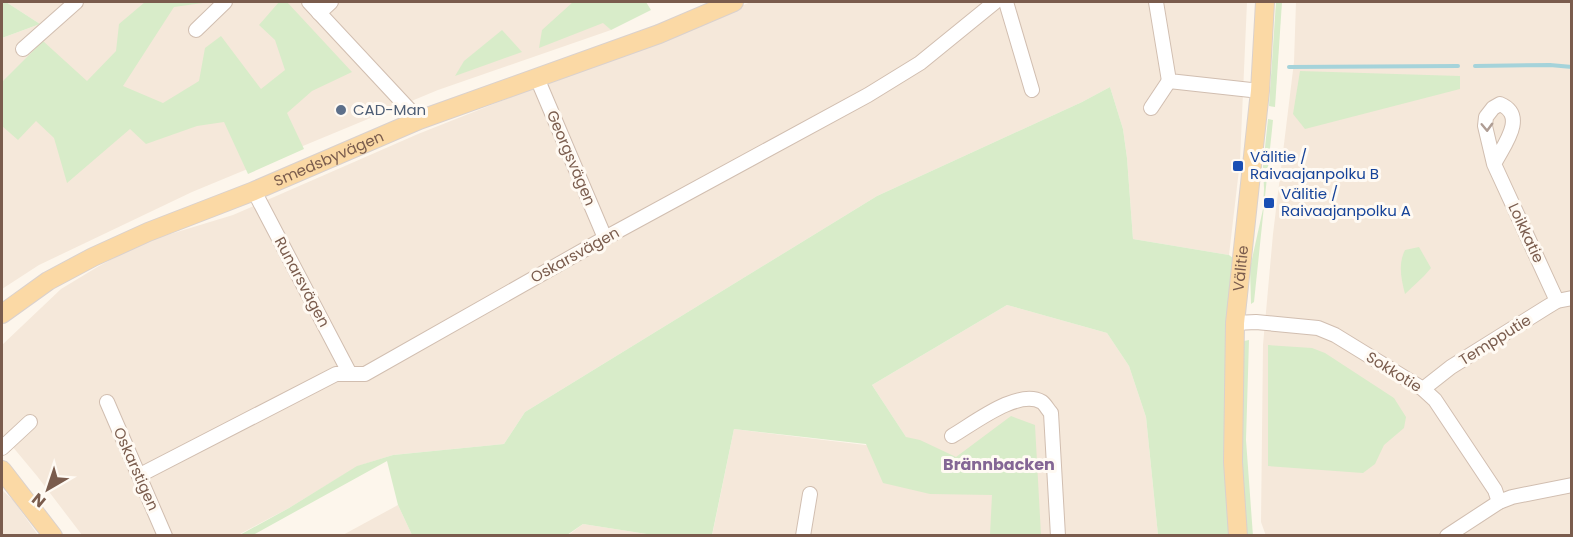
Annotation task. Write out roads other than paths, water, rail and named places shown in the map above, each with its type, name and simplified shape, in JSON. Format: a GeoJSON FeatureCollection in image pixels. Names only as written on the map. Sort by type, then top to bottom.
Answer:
{"type":"FeatureCollection","features":[{"type":"Feature","properties":{"kind":"main road","name":"Smedsbyvägen"},"geometry":{"type":"LineString","coordinates":[[2,314],[48,281],[148,232],[254,191],[419,120],[659,34],[734,2]]}},
{"type":"Feature","properties":{"kind":"main road","name":"Välitie"},"geometry":{"type":"LineString","coordinates":[[1238,536],[1233,462],[1235,323],[1260,91],[1265,2]]}},
{"type":"Feature","properties":{"kind":"main road"},"geometry":{"type":"LineString","coordinates":[[2,470],[53,536]]}},
{"type":"Feature","properties":{"kind":"street"},"geometry":{"type":"LineString","coordinates":[[23,50],[76,2]]}},
{"type":"Feature","properties":{"kind":"street"},"geometry":{"type":"LineString","coordinates":[[196,30],[225,2]]}},
{"type":"Feature","properties":{"kind":"street"},"geometry":{"type":"LineString","coordinates":[[309,2],[419,120]]}},
{"type":"Feature","properties":{"kind":"street"},"geometry":{"type":"LineString","coordinates":[[319,13],[331,2]]}},
{"type":"Feature","properties":{"kind":"street","name":"Oskarsvägen"},"geometry":{"type":"LineString","coordinates":[[140,475],[336,374],[365,374],[605,238],[868,95],[920,63],[994,2]]}},
{"type":"Feature","properties":{"kind":"street"},"geometry":{"type":"LineString","coordinates":[[1006,2],[1032,90]]}},
{"type":"Feature","properties":{"kind":"street"},"geometry":{"type":"LineString","coordinates":[[1151,108],[1169,81],[1156,2]]}},
{"type":"Feature","properties":{"kind":"street","name":"Georgsvägen"},"geometry":{"type":"LineString","coordinates":[[537,78],[605,238]]}},
{"type":"Feature","properties":{"kind":"street"},"geometry":{"type":"LineString","coordinates":[[1169,81],[1260,91]]}},
{"type":"Feature","properties":{"kind":"street","name":"Loikkatie"},"geometry":{"type":"LineString","coordinates":[[1494,164],[1557,301]]}},
{"type":"Feature","properties":{"kind":"street","name":"Runarsvägen"},"geometry":{"type":"LineString","coordinates":[[254,191],[350,374]]}},
{"type":"Feature","properties":{"kind":"street","name":"Tempputie"},"geometry":{"type":"LineString","coordinates":[[1423,389],[1451,368],[1557,301],[1572,298]]}},
{"type":"Feature","properties":{"kind":"street","name":"Sokkotie"},"geometry":{"type":"LineString","coordinates":[[1235,323],[1256,322],[1318,328],[1335,335],[1423,389],[1435,400],[1495,490],[1499,502]]}},
{"type":"Feature","properties":{"kind":"street"},"geometry":{"type":"LineString","coordinates":[[952,436],[1009,403],[1026,398],[1042,402],[1051,413],[1058,536]]}},
{"type":"Feature","properties":{"kind":"street","name":"Oskarstigen"},"geometry":{"type":"LineString","coordinates":[[107,402],[165,536]]}},
{"type":"Feature","properties":{"kind":"street"},"geometry":{"type":"LineString","coordinates":[[2,448],[30,422]]}},
{"type":"Feature","properties":{"kind":"street"},"geometry":{"type":"LineString","coordinates":[[1447,536],[1499,502],[1512,497],[1572,485]]}},
{"type":"Feature","properties":{"kind":"street"},"geometry":{"type":"LineString","coordinates":[[803,536],[810,494]]}},
{"type":"Feature","properties":{"kind":"waterway"},"geometry":{"type":"LineString","coordinates":[[1289,67],[1458,66]]}},
{"type":"Feature","properties":{"kind":"waterway"},"geometry":{"type":"LineString","coordinates":[[1475,66],[1572,67]]}},
{"type":"Feature","properties":{"kind":"place","name":"CAD-Man"},"geometry":{"type":"Point","coordinates":[341,110]}},
{"type":"Feature","properties":{"kind":"place","name":"Välitie / Raivaajanpolku B"},"geometry":{"type":"Point","coordinates":[1238,166]}},
{"type":"Feature","properties":{"kind":"place","name":"Välitie / Raivaajanpolku A"},"geometry":{"type":"Point","coordinates":[1269,203]}},
{"type":"Feature","properties":{"kind":"district","name":"Brännbacken"},"geometry":{"type":"Point","coordinates":[999,464]}}]}
